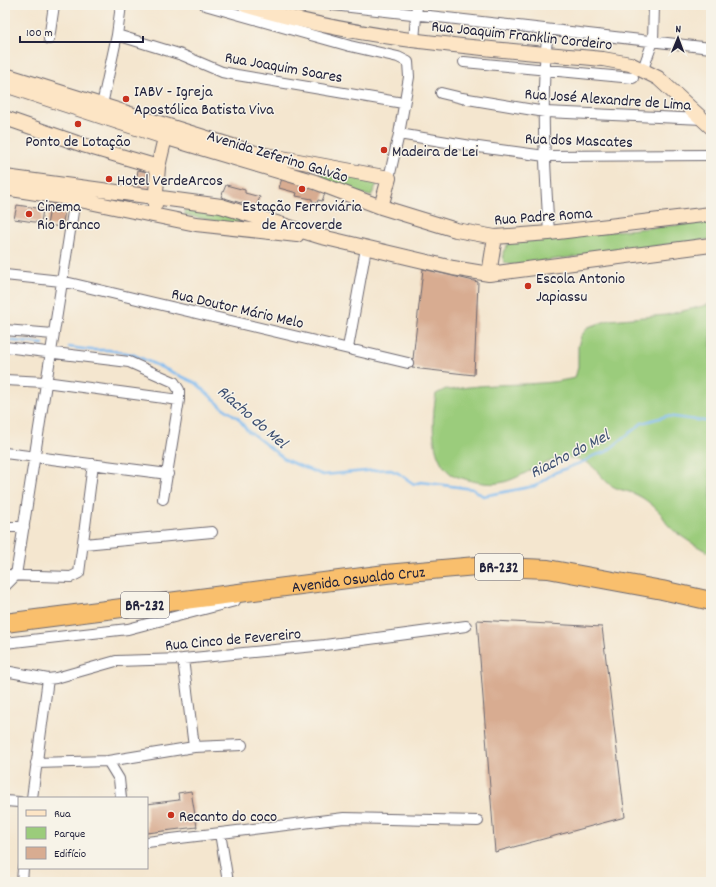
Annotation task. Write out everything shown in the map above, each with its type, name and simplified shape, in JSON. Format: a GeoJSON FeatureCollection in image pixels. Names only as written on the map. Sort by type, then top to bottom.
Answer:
{"type":"FeatureCollection","features":[{"type":"Feature","properties":{"kind":"highway","name":"Avenida Oswaldo Cruz"},"geometry":{"type":"LineString","coordinates":[[5,623],[440,568],[512,567],[548,569],[711,601]]}},
{"type":"Feature","properties":{"kind":"street"},"geometry":{"type":"LineString","coordinates":[[49,39],[54,5]]}},
{"type":"Feature","properties":{"kind":"street"},"geometry":{"type":"LineString","coordinates":[[98,110],[117,36],[121,5]]}},
{"type":"Feature","properties":{"kind":"street"},"geometry":{"type":"LineString","coordinates":[[205,5],[350,46],[398,57],[408,62],[409,77],[403,103],[399,134],[381,207]]}},
{"type":"Feature","properties":{"kind":"street","name":"Rua Joaquim Franklin Cordeiro"},"geometry":{"type":"LineString","coordinates":[[245,5],[353,31],[414,40],[617,61],[638,74],[670,88],[707,123]]}},
{"type":"Feature","properties":{"kind":"street"},"geometry":{"type":"LineString","coordinates":[[333,5],[416,10],[548,30],[711,48]]}},
{"type":"Feature","properties":{"kind":"street"},"geometry":{"type":"LineString","coordinates":[[464,62],[546,69],[638,74],[652,41],[654,5]]}},
{"type":"Feature","properties":{"kind":"street"},"geometry":{"type":"LineString","coordinates":[[414,40],[416,10]]}},
{"type":"Feature","properties":{"kind":"street"},"geometry":{"type":"LineString","coordinates":[[548,30],[545,54],[544,156],[549,233]]}},
{"type":"Feature","properties":{"kind":"street"},"geometry":{"type":"LineString","coordinates":[[350,46],[353,31]]}},
{"type":"Feature","properties":{"kind":"street","name":"Rua Joaquim Soares"},"geometry":{"type":"LineString","coordinates":[[117,36],[167,50],[222,72],[403,103]]}},
{"type":"Feature","properties":{"kind":"street","name":"Avenida Zeferino Galvão"},"geometry":{"type":"LineString","coordinates":[[5,75],[98,110]]}},
{"type":"Feature","properties":{"kind":"street","name":"Avenida Zeferino Galvão"},"geometry":{"type":"LineString","coordinates":[[5,85],[98,110],[167,131],[315,182],[381,207]]}},
{"type":"Feature","properties":{"kind":"street","name":"Rua José Alexandre de Lima"},"geometry":{"type":"LineString","coordinates":[[441,93],[545,112],[707,123]]}},
{"type":"Feature","properties":{"kind":"street"},"geometry":{"type":"LineString","coordinates":[[5,118],[83,145],[158,167]]}},
{"type":"Feature","properties":{"kind":"street"},"geometry":{"type":"LineString","coordinates":[[154,215],[158,167],[167,131]]}},
{"type":"Feature","properties":{"kind":"street","name":"Avenida Zeferino Galvão"},"geometry":{"type":"LineString","coordinates":[[167,131],[256,153],[389,178]]}},
{"type":"Feature","properties":{"kind":"street","name":"Rua dos Mascates"},"geometry":{"type":"LineString","coordinates":[[399,134],[544,156],[711,155]]}},
{"type":"Feature","properties":{"kind":"street"},"geometry":{"type":"LineString","coordinates":[[315,182],[319,165]]}},
{"type":"Feature","properties":{"kind":"street"},"geometry":{"type":"LineString","coordinates":[[5,177],[221,206],[259,216],[322,237],[453,268],[489,274],[711,244]]}},
{"type":"Feature","properties":{"kind":"street"},"geometry":{"type":"LineString","coordinates":[[5,188],[74,199],[179,221],[255,232],[322,237]]}},
{"type":"Feature","properties":{"kind":"street"},"geometry":{"type":"LineString","coordinates":[[5,586],[16,574],[36,456],[52,334],[74,199]]}},
{"type":"Feature","properties":{"kind":"street"},"geometry":{"type":"LineString","coordinates":[[179,221],[182,201]]}},
{"type":"Feature","properties":{"kind":"street","name":"Rua Padre Roma"},"geometry":{"type":"LineString","coordinates":[[381,207],[431,224],[495,237],[549,233],[711,214]]}},
{"type":"Feature","properties":{"kind":"street"},"geometry":{"type":"LineString","coordinates":[[255,232],[261,225],[259,216]]}},
{"type":"Feature","properties":{"kind":"street"},"geometry":{"type":"LineString","coordinates":[[489,274],[495,237]]}},
{"type":"Feature","properties":{"kind":"street"},"geometry":{"type":"LineString","coordinates":[[348,348],[366,248]]}},
{"type":"Feature","properties":{"kind":"street","name":"Rua Doutor Mário Melo"},"geometry":{"type":"LineString","coordinates":[[5,275],[61,281],[408,363]]}},
{"type":"Feature","properties":{"kind":"street"},"geometry":{"type":"LineString","coordinates":[[5,330],[52,334]]}},
{"type":"Feature","properties":{"kind":"street"},"geometry":{"type":"LineString","coordinates":[[5,347],[50,351],[129,362],[174,382],[179,390],[179,400],[163,500]]}},
{"type":"Feature","properties":{"kind":"street"},"geometry":{"type":"LineString","coordinates":[[5,380],[46,382],[179,400]]}},
{"type":"Feature","properties":{"kind":"street"},"geometry":{"type":"LineString","coordinates":[[5,453],[168,474]]}},
{"type":"Feature","properties":{"kind":"street"},"geometry":{"type":"LineString","coordinates":[[5,575],[76,576],[81,568],[93,464]]}},
{"type":"Feature","properties":{"kind":"street"},"geometry":{"type":"LineString","coordinates":[[5,527],[24,527]]}},
{"type":"Feature","properties":{"kind":"street"},"geometry":{"type":"LineString","coordinates":[[84,544],[212,532]]}},
{"type":"Feature","properties":{"kind":"street"},"geometry":{"type":"LineString","coordinates":[[5,643],[128,629],[284,588]]}},
{"type":"Feature","properties":{"kind":"street","name":"Rua Cinco de Fevereiro"},"geometry":{"type":"LineString","coordinates":[[5,671],[48,679],[76,673],[116,661],[183,659],[325,645],[466,626]]}},
{"type":"Feature","properties":{"kind":"street"},"geometry":{"type":"LineString","coordinates":[[183,659],[194,747]]}},
{"type":"Feature","properties":{"kind":"street"},"geometry":{"type":"LineString","coordinates":[[32,797],[48,679]]}},
{"type":"Feature","properties":{"kind":"street"},"geometry":{"type":"LineString","coordinates":[[36,763],[108,761],[194,747],[242,746]]}},
{"type":"Feature","properties":{"kind":"street"},"geometry":{"type":"LineString","coordinates":[[108,761],[119,779],[122,797]]}},
{"type":"Feature","properties":{"kind":"street"},"geometry":{"type":"LineString","coordinates":[[5,801],[18,802]]}},
{"type":"Feature","properties":{"kind":"street"},"geometry":{"type":"LineString","coordinates":[[148,842],[344,818],[478,821]]}},
{"type":"Feature","properties":{"kind":"street"},"geometry":{"type":"LineString","coordinates":[[220,833],[228,882]]}},
{"type":"Feature","properties":{"kind":"street"},"geometry":{"type":"LineString","coordinates":[[22,882],[23,869]]}},
{"type":"Feature","properties":{"kind":"green space"},"geometry":{"type":"Polygon","coordinates":[[[321,171],[378,182],[371,196],[365,195],[321,180],[321,171]]]}},
{"type":"Feature","properties":{"kind":"green space"},"geometry":{"type":"Polygon","coordinates":[[[193,204],[256,223],[249,228],[185,215],[185,210],[193,204]]]}},
{"type":"Feature","properties":{"kind":"green space"},"geometry":{"type":"Polygon","coordinates":[[[711,222],[711,239],[512,265],[504,262],[503,252],[510,241],[711,222]]]}},
{"type":"Feature","properties":{"kind":"green space"},"geometry":{"type":"Polygon","coordinates":[[[711,304],[711,553],[695,545],[672,529],[667,524],[660,512],[651,504],[635,494],[612,486],[591,465],[584,461],[573,458],[563,458],[543,464],[514,479],[495,483],[477,482],[457,477],[451,474],[444,466],[439,457],[434,437],[433,426],[436,394],[446,389],[451,390],[466,387],[544,383],[575,378],[578,367],[578,346],[581,336],[588,327],[610,320],[666,315],[711,304]]]}},
{"type":"Feature","properties":{"kind":"building"},"geometry":{"type":"Polygon","coordinates":[[[138,170],[152,173],[151,190],[135,189],[138,170]]]}},
{"type":"Feature","properties":{"kind":"building","name":"Estação Ferroviária de Arcoverde"},"geometry":{"type":"Polygon","coordinates":[[[283,175],[326,191],[322,201],[318,200],[317,203],[312,201],[312,199],[296,196],[297,193],[279,188],[283,175]]]}},
{"type":"Feature","properties":{"kind":"building","name":"Estação Ferroviária de Arcoverde"},"geometry":{"type":"Polygon","coordinates":[[[226,185],[245,190],[245,193],[260,197],[256,207],[221,197],[226,185]]]}},
{"type":"Feature","properties":{"kind":"building"},"geometry":{"type":"Polygon","coordinates":[[[51,203],[66,206],[62,227],[47,225],[51,203]]]}},
{"type":"Feature","properties":{"kind":"building","name":"Cinema Rio Branco"},"geometry":{"type":"Polygon","coordinates":[[[17,205],[43,209],[41,223],[14,219],[17,205]]]}},
{"type":"Feature","properties":{"kind":"building"},"geometry":{"type":"Polygon","coordinates":[[[423,269],[478,282],[474,375],[412,368],[423,269]]]}},
{"type":"Feature","properties":{"kind":"building"},"geometry":{"type":"Polygon","coordinates":[[[477,620],[602,627],[625,817],[495,852],[477,620]]]}},
{"type":"Feature","properties":{"kind":"building","name":"Recanto do coco"},"geometry":{"type":"Polygon","coordinates":[[[191,791],[197,827],[148,833],[148,804],[179,800],[178,793],[191,791]]]}},
{"type":"Feature","properties":{"kind":"waterway","name":"Riacho do Mel"},"geometry":{"type":"LineString","coordinates":[[5,340],[43,344]]}},
{"type":"Feature","properties":{"kind":"waterway","name":"Riacho do Mel"},"geometry":{"type":"LineString","coordinates":[[69,347],[91,350],[109,350],[132,354],[196,383],[222,407],[238,418],[247,430],[286,460],[323,475],[388,469],[398,473],[414,484],[421,482],[473,489],[483,496],[535,486],[554,473],[606,452],[642,423],[667,416],[711,422]]}},
{"type":"Feature","properties":{"kind":"place","name":"IABV - Igreja Apostólica Batista Viva"},"geometry":{"type":"Point","coordinates":[126,99]}},
{"type":"Feature","properties":{"kind":"place","name":"Ponto de Lotação"},"geometry":{"type":"Point","coordinates":[78,124]}},
{"type":"Feature","properties":{"kind":"place","name":"Madeira de Lei"},"geometry":{"type":"Point","coordinates":[384,150]}},
{"type":"Feature","properties":{"kind":"place","name":"Hotel VerdeArcos"},"geometry":{"type":"Point","coordinates":[109,179]}},
{"type":"Feature","properties":{"kind":"place","name":"Estação Ferroviária de Arcoverde"},"geometry":{"type":"Point","coordinates":[302,189]}},
{"type":"Feature","properties":{"kind":"place","name":"Cinema Rio Branco"},"geometry":{"type":"Point","coordinates":[29,214]}},
{"type":"Feature","properties":{"kind":"place","name":"Escola Antonio Japiassu"},"geometry":{"type":"Point","coordinates":[528,286]}},
{"type":"Feature","properties":{"kind":"place","name":"Recanto do coco"},"geometry":{"type":"Point","coordinates":[171,815]}}]}
